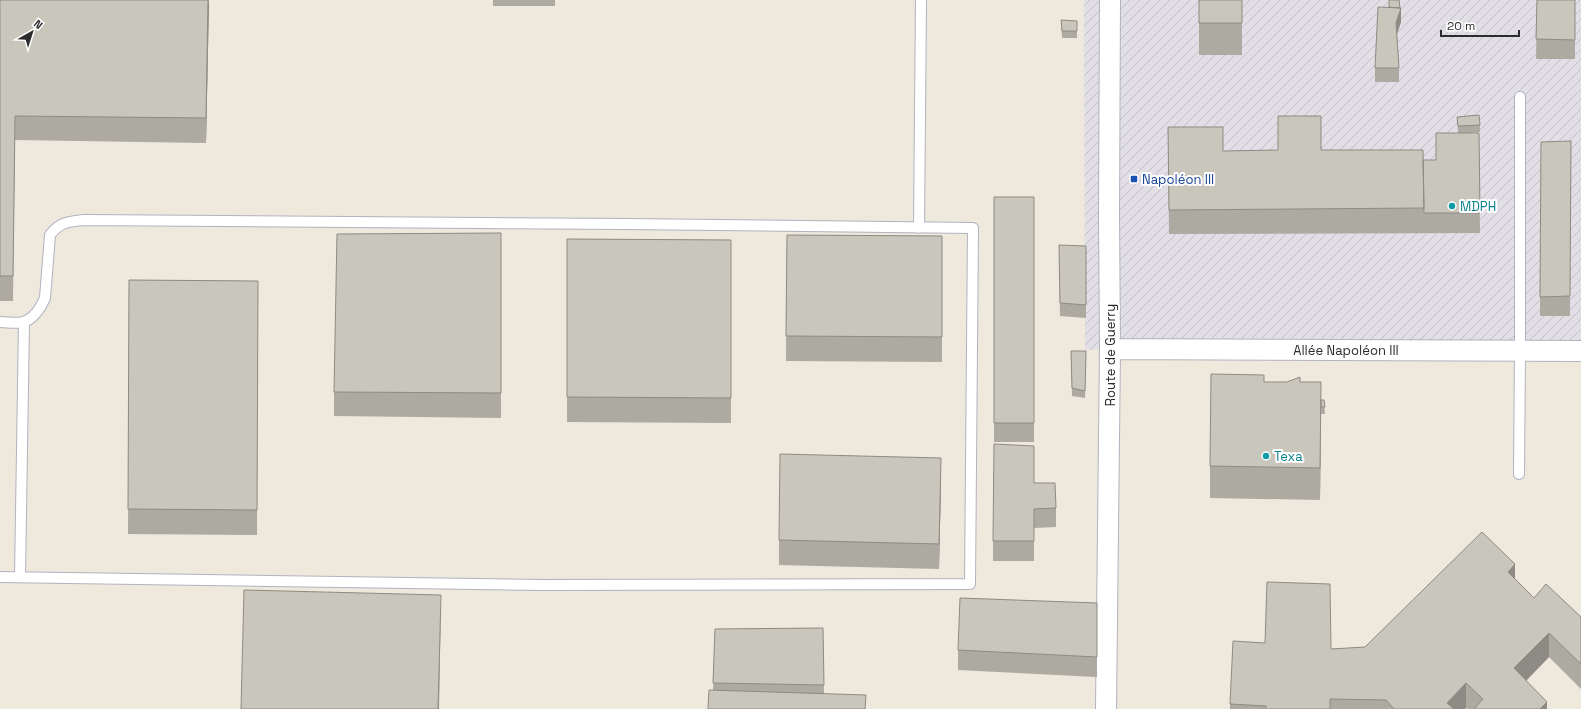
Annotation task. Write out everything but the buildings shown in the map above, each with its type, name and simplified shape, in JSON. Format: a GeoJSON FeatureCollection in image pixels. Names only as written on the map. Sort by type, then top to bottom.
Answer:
{"type":"FeatureCollection","features":[{"type":"Feature","properties":{"kind":"street","name":"Route de Guerry"},"geometry":{"type":"LineString","coordinates":[[1106,709],[1110,349],[1110,0]]}},
{"type":"Feature","properties":{"kind":"street","name":"Allée Napoléon III"},"geometry":{"type":"LineString","coordinates":[[1110,349],[1581,351]]}},
{"type":"Feature","properties":{"kind":"lane"},"geometry":{"type":"LineString","coordinates":[[919,228],[921,0]]}},
{"type":"Feature","properties":{"kind":"lane"},"geometry":{"type":"LineString","coordinates":[[1519,474],[1520,97]]}},
{"type":"Feature","properties":{"kind":"lane"},"geometry":{"type":"LineString","coordinates":[[0,322],[24,322],[33,316],[41,307],[45,298],[50,235],[56,226],[66,222],[112,220],[972,228],[970,584],[542,585],[0,577]]}},
{"type":"Feature","properties":{"kind":"lane"},"geometry":{"type":"LineString","coordinates":[[20,577],[24,322]]}},
{"type":"Feature","properties":{"kind":"shaded area"},"geometry":{"type":"Polygon","coordinates":[[[1084,0],[1581,0],[1581,351],[1085,350],[1084,0]]]}},
{"type":"Feature","properties":{"kind":"place","name":"Napoléon III"},"geometry":{"type":"Point","coordinates":[1134,179]}},
{"type":"Feature","properties":{"kind":"place","name":"MDPH"},"geometry":{"type":"Point","coordinates":[1452,206]}},
{"type":"Feature","properties":{"kind":"place","name":"Texa"},"geometry":{"type":"Point","coordinates":[1266,456]}}]}
